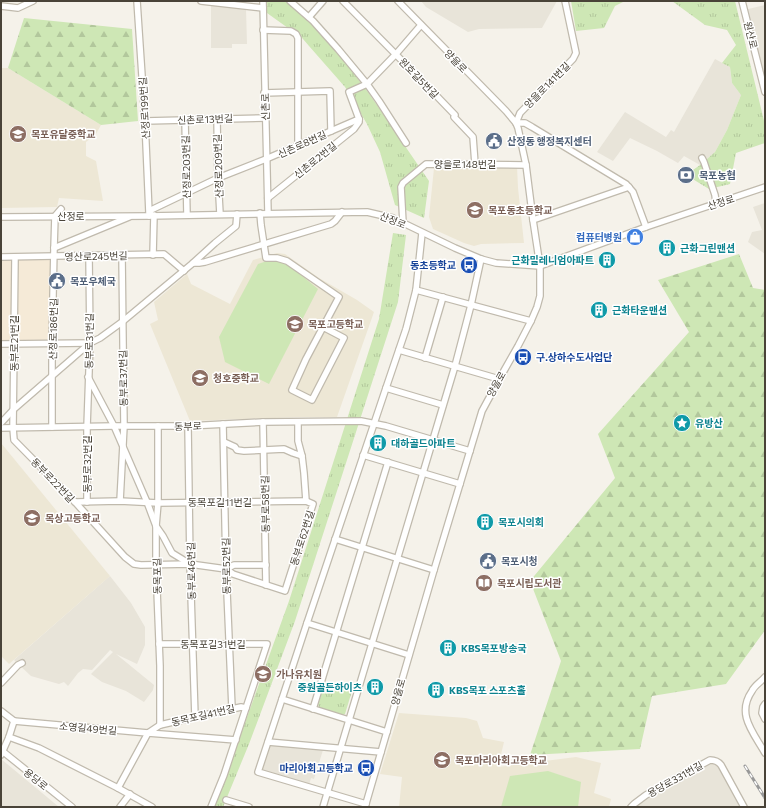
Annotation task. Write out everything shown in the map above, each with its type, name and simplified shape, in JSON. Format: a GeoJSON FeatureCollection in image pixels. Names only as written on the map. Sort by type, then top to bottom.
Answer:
{"type":"FeatureCollection","features":[{"type":"Feature","properties":{"kind":"street"},"geometry":{"type":"LineString","coordinates":[[1,6],[18,8],[33,1]]}},
{"type":"Feature","properties":{"kind":"street","name":"산정로199번길"},"geometry":{"type":"LineString","coordinates":[[137,1],[152,215],[153,254]]}},
{"type":"Feature","properties":{"kind":"street"},"geometry":{"type":"LineString","coordinates":[[201,1],[263,8]]}},
{"type":"Feature","properties":{"kind":"street","name":"신촌로"},"geometry":{"type":"LineString","coordinates":[[262,1],[268,213]]}},
{"type":"Feature","properties":{"kind":"street"},"geometry":{"type":"LineString","coordinates":[[290,1],[326,34],[367,84],[406,143]]}},
{"type":"Feature","properties":{"kind":"street"},"geometry":{"type":"LineString","coordinates":[[309,17],[323,1]]}},
{"type":"Feature","properties":{"kind":"street","name":"원호길5번길"},"geometry":{"type":"LineString","coordinates":[[343,1],[455,115],[454,117],[473,136],[475,164]]}},
{"type":"Feature","properties":{"kind":"street","name":"양을로"},"geometry":{"type":"LineString","coordinates":[[366,805],[482,410],[531,321],[540,296],[540,266],[526,165],[521,136],[516,123],[398,1]]}},
{"type":"Feature","properties":{"kind":"street","name":"양을로141번길"},"geometry":{"type":"LineString","coordinates":[[516,123],[520,113],[573,59],[576,53],[565,1]]}},
{"type":"Feature","properties":{"kind":"street","name":"원산로"},"geometry":{"type":"LineString","coordinates":[[742,1],[765,92]]}},
{"type":"Feature","properties":{"kind":"street"},"geometry":{"type":"LineString","coordinates":[[359,119],[349,92],[367,84],[396,54],[421,24]]}},
{"type":"Feature","properties":{"kind":"street"},"geometry":{"type":"LineString","coordinates":[[264,30],[290,30],[296,34],[298,38],[298,145]]}},
{"type":"Feature","properties":{"kind":"street"},"geometry":{"type":"LineString","coordinates":[[264,93],[330,91],[330,131]]}},
{"type":"Feature","properties":{"kind":"street","name":"신촌로13번길"},"geometry":{"type":"LineString","coordinates":[[145,121],[265,118]]}},
{"type":"Feature","properties":{"kind":"street","name":"산정로209번길"},"geometry":{"type":"LineString","coordinates":[[217,119],[220,214]]}},
{"type":"Feature","properties":{"kind":"street","name":"신촌로8번길"},"geometry":{"type":"LineString","coordinates":[[152,215],[151,210],[187,192],[359,119]]}},
{"type":"Feature","properties":{"kind":"street","name":"신촌로2번길"},"geometry":{"type":"LineString","coordinates":[[268,198],[354,129],[360,122],[359,119]]}},
{"type":"Feature","properties":{"kind":"street","name":"산정로203번길"},"geometry":{"type":"LineString","coordinates":[[185,120],[187,215]]}},
{"type":"Feature","properties":{"kind":"street"},"geometry":{"type":"LineString","coordinates":[[516,123],[524,123],[532,127],[626,184],[631,189],[646,227]]}},
{"type":"Feature","properties":{"kind":"street"},"geometry":{"type":"LineString","coordinates":[[702,158],[715,194],[716,203]]}},
{"type":"Feature","properties":{"kind":"street","name":"양을로148번길"},"geometry":{"type":"LineString","coordinates":[[402,223],[401,187],[403,183],[426,164],[526,165]]}},
{"type":"Feature","properties":{"kind":"street","name":"산정로"},"geometry":{"type":"LineString","coordinates":[[1,217],[133,216],[358,211],[393,218],[481,259],[496,263],[540,266],[646,227],[765,187]]}},
{"type":"Feature","properties":{"kind":"street"},"geometry":{"type":"LineString","coordinates":[[533,220],[631,189]]}},
{"type":"Feature","properties":{"kind":"street"},"geometry":{"type":"LineString","coordinates":[[55,216],[60,209]]}},
{"type":"Feature","properties":{"kind":"street"},"geometry":{"type":"LineString","coordinates":[[193,263],[205,262],[331,224],[342,212]]}},
{"type":"Feature","properties":{"kind":"street"},"geometry":{"type":"LineString","coordinates":[[260,213],[266,258],[277,258],[287,261],[339,297],[323,327],[306,359],[292,390],[312,400],[344,338],[323,327]]}},
{"type":"Feature","properties":{"kind":"street"},"geometry":{"type":"LineString","coordinates":[[1,423],[14,409],[90,343],[100,338],[122,322],[236,226],[237,214]]}},
{"type":"Feature","properties":{"kind":"street","name":"산정로186번길"},"geometry":{"type":"LineString","coordinates":[[52,427],[55,216]]}},
{"type":"Feature","properties":{"kind":"street"},"geometry":{"type":"LineString","coordinates":[[54,248],[133,216]]}},
{"type":"Feature","properties":{"kind":"street"},"geometry":{"type":"LineString","coordinates":[[366,805],[258,772],[406,329],[416,290],[422,232]]}},
{"type":"Feature","properties":{"kind":"street","name":"영산로245번길"},"geometry":{"type":"LineString","coordinates":[[1,257],[164,254],[184,271]]}},
{"type":"Feature","properties":{"kind":"street","name":"동부로37번길"},"geometry":{"type":"LineString","coordinates":[[120,501],[124,426],[122,255]]}},
{"type":"Feature","properties":{"kind":"street","name":"동부로31번길"},"geometry":{"type":"LineString","coordinates":[[87,427],[90,343],[90,256]]}},
{"type":"Feature","properties":{"kind":"street","name":"동부로21번길"},"geometry":{"type":"LineString","coordinates":[[13,428],[14,257]]}},
{"type":"Feature","properties":{"kind":"street"},"geometry":{"type":"LineString","coordinates":[[323,807],[455,366],[481,259]]}},
{"type":"Feature","properties":{"kind":"street"},"geometry":{"type":"LineString","coordinates":[[416,290],[531,321]]}},
{"type":"Feature","properties":{"kind":"street"},"geometry":{"type":"LineString","coordinates":[[424,358],[442,297]]}},
{"type":"Feature","properties":{"kind":"street"},"geometry":{"type":"LineString","coordinates":[[1,344],[90,343]]}},
{"type":"Feature","properties":{"kind":"street"},"geometry":{"type":"LineString","coordinates":[[399,350],[499,378]]}},
{"type":"Feature","properties":{"kind":"street"},"geometry":{"type":"LineString","coordinates":[[88,377],[114,426],[156,526],[172,553],[190,564],[226,569],[233,574],[266,585]]}},
{"type":"Feature","properties":{"kind":"street"},"geometry":{"type":"LineString","coordinates":[[386,388],[443,405]]}},
{"type":"Feature","properties":{"kind":"street","name":"동부로"},"geometry":{"type":"LineString","coordinates":[[1,428],[188,426],[263,422],[356,421],[374,424],[470,451]]}},
{"type":"Feature","properties":{"kind":"street","name":"동부로58번길"},"geometry":{"type":"LineString","coordinates":[[263,422],[266,585]]}},
{"type":"Feature","properties":{"kind":"street","name":"동부로62번길"},"geometry":{"type":"LineString","coordinates":[[266,585],[285,591],[313,504],[306,501],[302,456],[298,441],[298,422]]}},
{"type":"Feature","properties":{"kind":"street","name":"동부로52번길"},"geometry":{"type":"LineString","coordinates":[[224,424],[226,569],[232,708]]}},
{"type":"Feature","properties":{"kind":"street","name":"동목포길"},"geometry":{"type":"LineString","coordinates":[[158,426],[156,565],[160,666],[160,725]]}},
{"type":"Feature","properties":{"kind":"street","name":"동부로46번길"},"geometry":{"type":"LineString","coordinates":[[188,426],[190,564],[195,716]]}},
{"type":"Feature","properties":{"kind":"street","name":"동부로32번길"},"geometry":{"type":"LineString","coordinates":[[87,427],[87,502]]}},
{"type":"Feature","properties":{"kind":"street","name":"동부로22번길"},"geometry":{"type":"LineString","coordinates":[[13,428],[14,440],[75,502],[128,560],[138,565],[190,564]]}},
{"type":"Feature","properties":{"kind":"street"},"geometry":{"type":"LineString","coordinates":[[224,442],[235,447],[237,450],[284,449],[302,456]]}},
{"type":"Feature","properties":{"kind":"street"},"geometry":{"type":"LineString","coordinates":[[364,455],[460,484]]}},
{"type":"Feature","properties":{"kind":"street"},"geometry":{"type":"LineString","coordinates":[[313,709],[388,462]]}},
{"type":"Feature","properties":{"kind":"street","name":"동목포길11번길"},"geometry":{"type":"LineString","coordinates":[[75,502],[306,501]]}},
{"type":"Feature","properties":{"kind":"street"},"geometry":{"type":"LineString","coordinates":[[335,539],[434,570]]}},
{"type":"Feature","properties":{"kind":"street"},"geometry":{"type":"LineString","coordinates":[[226,569],[234,565],[266,566]]}},
{"type":"Feature","properties":{"kind":"street"},"geometry":{"type":"LineString","coordinates":[[307,623],[409,655]]}},
{"type":"Feature","properties":{"kind":"street","name":"동목포길31번길"},"geometry":{"type":"LineString","coordinates":[[159,644],[267,644],[246,708]]}},
{"type":"Feature","properties":{"kind":"street"},"geometry":{"type":"LineString","coordinates":[[1,683],[18,665],[22,663]]}},
{"type":"Feature","properties":{"kind":"street"},"geometry":{"type":"LineString","coordinates":[[764,681],[753,689],[746,701],[745,710],[747,721],[765,753]]}},
{"type":"Feature","properties":{"kind":"street"},"geometry":{"type":"LineString","coordinates":[[282,699],[387,732]]}},
{"type":"Feature","properties":{"kind":"street"},"geometry":{"type":"LineString","coordinates":[[765,704],[762,713],[765,718]]}},
{"type":"Feature","properties":{"kind":"street","name":"동목포길41번길"},"geometry":{"type":"LineString","coordinates":[[160,725],[241,706],[246,708]]}},
{"type":"Feature","properties":{"kind":"street"},"geometry":{"type":"LineString","coordinates":[[211,807],[224,775],[246,708]]}},
{"type":"Feature","properties":{"kind":"street"},"geometry":{"type":"LineString","coordinates":[[1,711],[14,721],[9,737],[1,752]]}},
{"type":"Feature","properties":{"kind":"street","name":"소영길49번길"},"geometry":{"type":"LineString","coordinates":[[14,721],[236,740]]}},
{"type":"Feature","properties":{"kind":"street"},"geometry":{"type":"LineString","coordinates":[[118,788],[148,733],[160,725]]}},
{"type":"Feature","properties":{"kind":"street"},"geometry":{"type":"LineString","coordinates":[[9,737],[39,748],[130,794],[152,807]]}},
{"type":"Feature","properties":{"kind":"street"},"geometry":{"type":"LineString","coordinates":[[268,742],[381,752]]}},
{"type":"Feature","properties":{"kind":"street","name":"용당로"},"geometry":{"type":"LineString","coordinates":[[1,752],[72,807]]}},
{"type":"Feature","properties":{"kind":"street","name":"용당로331번길"},"geometry":{"type":"LineString","coordinates":[[631,807],[646,795],[710,760],[719,762],[744,807]]}},
{"type":"Feature","properties":{"kind":"street"},"geometry":{"type":"LineString","coordinates":[[120,807],[130,794]]}},
{"type":"Feature","properties":{"kind":"street"},"geometry":{"type":"LineString","coordinates":[[226,800],[248,807]]}},
{"type":"Feature","properties":{"kind":"shaded area"},"geometry":{"type":"Polygon","coordinates":[[[421,1],[557,1],[542,28],[479,29],[468,32],[426,7],[421,1]]]}},
{"type":"Feature","properties":{"kind":"shaded area"},"geometry":{"type":"Polygon","coordinates":[[[211,4],[246,9],[247,44],[232,44],[232,48],[211,48],[211,4]]]}},
{"type":"Feature","properties":{"kind":"shaded area"},"geometry":{"type":"Polygon","coordinates":[[[765,5],[765,92],[744,10],[765,5]]]}},
{"type":"Feature","properties":{"kind":"shaded area"},"geometry":{"type":"Polygon","coordinates":[[[715,59],[730,67],[732,83],[741,95],[727,130],[715,152],[700,165],[684,156],[678,163],[630,138],[613,161],[597,152],[625,112],[666,137],[671,130],[674,132],[715,59]]]}},
{"type":"Feature","properties":{"kind":"shaded area"},"geometry":{"type":"Polygon","coordinates":[[[1,68],[8,68],[101,125],[96,134],[86,142],[86,156],[96,161],[103,201],[59,198],[57,207],[1,208],[1,68]]]}},
{"type":"Feature","properties":{"kind":"shaded area","name":"목포동초등학교"},"geometry":{"type":"Polygon","coordinates":[[[517,166],[524,243],[481,244],[474,246],[433,229],[429,217],[434,168],[517,166]]]}},
{"type":"Feature","properties":{"kind":"shaded area"},"geometry":{"type":"Polygon","coordinates":[[[765,203],[765,254],[748,242],[752,232],[762,230],[753,207],[765,203]]]}},
{"type":"Feature","properties":{"kind":"shaded area","name":"목포고등학교"},"geometry":{"type":"Polygon","coordinates":[[[277,253],[285,254],[319,278],[357,300],[374,312],[337,417],[190,421],[150,324],[158,320],[154,302],[187,274],[191,284],[230,304],[253,260],[277,253]]]}},
{"type":"Feature","properties":{"kind":"shaded area"},"geometry":{"type":"Polygon","coordinates":[[[54,256],[52,343],[1,343],[1,257],[54,256]]]}},
{"type":"Feature","properties":{"kind":"shaded area","name":"목상고등학교"},"geometry":{"type":"Polygon","coordinates":[[[1,443],[110,576],[9,664],[1,656],[1,443]]]}},
{"type":"Feature","properties":{"kind":"shaded area"},"geometry":{"type":"Polygon","coordinates":[[[110,576],[131,603],[145,627],[145,645],[137,664],[116,654],[154,685],[153,690],[144,702],[126,691],[102,682],[91,674],[113,652],[110,650],[92,670],[83,669],[68,686],[64,682],[59,684],[31,676],[14,660],[110,576]]]}},
{"type":"Feature","properties":{"kind":"shaded area","name":"목포마리아회고등학교"},"geometry":{"type":"Polygon","coordinates":[[[399,713],[466,718],[477,721],[483,738],[504,742],[498,767],[576,757],[601,763],[594,793],[611,799],[609,807],[399,807],[402,777],[380,774],[399,713]]]}},
{"type":"Feature","properties":{"kind":"shaded area"},"geometry":{"type":"Polygon","coordinates":[[[270,745],[323,750],[314,779],[311,778],[309,785],[263,771],[262,768],[270,745]]]}},
{"type":"Feature","properties":{"kind":"shaded area"},"geometry":{"type":"Polygon","coordinates":[[[1,759],[59,807],[1,807],[1,759]]]}},
{"type":"Feature","properties":{"kind":"shaded area"},"geometry":{"type":"Polygon","coordinates":[[[710,760],[716,761],[744,807],[631,807],[634,804],[710,760]]]}},
{"type":"Feature","properties":{"kind":"green space"},"geometry":{"type":"Polygon","coordinates":[[[267,1],[286,1],[314,26],[335,49],[368,92],[429,181],[424,218],[395,205],[380,152],[367,124],[345,87],[294,29],[288,28],[267,13],[267,1]]]}},
{"type":"Feature","properties":{"kind":"green space"},"geometry":{"type":"Polygon","coordinates":[[[571,1],[625,1],[615,6],[604,28],[576,31],[571,1]]]}},
{"type":"Feature","properties":{"kind":"green space"},"geometry":{"type":"Polygon","coordinates":[[[672,1],[735,1],[765,125],[765,143],[736,153],[730,184],[709,189],[686,175],[715,152],[727,130],[741,95],[732,83],[730,67],[722,63],[736,45],[727,30],[705,25],[672,1]]]}},
{"type":"Feature","properties":{"kind":"green space"},"geometry":{"type":"Polygon","coordinates":[[[24,18],[132,29],[138,121],[101,125],[8,68],[24,18]]]}},
{"type":"Feature","properties":{"kind":"green space"},"geometry":{"type":"Polygon","coordinates":[[[393,233],[406,235],[398,302],[295,621],[249,744],[223,807],[212,807],[225,778],[289,601],[379,319],[393,233]]]}},
{"type":"Feature","properties":{"kind":"green space"},"geometry":{"type":"Polygon","coordinates":[[[739,254],[753,288],[765,290],[765,630],[726,684],[652,696],[640,749],[530,755],[561,661],[530,581],[615,478],[598,434],[689,332],[658,280],[739,254]]]}},
{"type":"Feature","properties":{"kind":"green space"},"geometry":{"type":"Polygon","coordinates":[[[270,260],[284,261],[318,289],[269,384],[225,362],[219,337],[258,264],[270,260]]]}},
{"type":"Feature","properties":{"kind":"green space"},"geometry":{"type":"Polygon","coordinates":[[[325,682],[352,691],[345,714],[342,715],[320,708],[318,705],[325,682]]]}},
{"type":"Feature","properties":{"kind":"green space"},"geometry":{"type":"Polygon","coordinates":[[[548,771],[581,782],[578,807],[501,807],[510,776],[548,771]]]}},
{"type":"Feature","properties":{"kind":"railway"},"geometry":{"type":"LineString","coordinates":[[745,766],[765,798]]}},
{"type":"Feature","properties":{"kind":"place","name":"목포유달중학교"},"geometry":{"type":"Point","coordinates":[18,134]}},
{"type":"Feature","properties":{"kind":"place","name":"산정동 행정복지센터"},"geometry":{"type":"Point","coordinates":[494,141]}},
{"type":"Feature","properties":{"kind":"place","name":"목포농협"},"geometry":{"type":"Point","coordinates":[686,175]}},
{"type":"Feature","properties":{"kind":"place","name":"목포동초등학교"},"geometry":{"type":"Point","coordinates":[475,210]}},
{"type":"Feature","properties":{"kind":"place","name":"컴퓨터병원"},"geometry":{"type":"Point","coordinates":[635,237]}},
{"type":"Feature","properties":{"kind":"place","name":"근화그린맨션"},"geometry":{"type":"Point","coordinates":[667,248]}},
{"type":"Feature","properties":{"kind":"place","name":"근화밀레니엄아파트"},"geometry":{"type":"Point","coordinates":[607,260]}},
{"type":"Feature","properties":{"kind":"place","name":"동초등학교"},"geometry":{"type":"Point","coordinates":[469,265]}},
{"type":"Feature","properties":{"kind":"place","name":"목포우체국"},"geometry":{"type":"Point","coordinates":[57,281]}},
{"type":"Feature","properties":{"kind":"place","name":"근화타운맨션"},"geometry":{"type":"Point","coordinates":[599,310]}},
{"type":"Feature","properties":{"kind":"place","name":"목포고등학교"},"geometry":{"type":"Point","coordinates":[295,324]}},
{"type":"Feature","properties":{"kind":"place","name":"구.상하수도사업단"},"geometry":{"type":"Point","coordinates":[523,357]}},
{"type":"Feature","properties":{"kind":"place","name":"청호중학교"},"geometry":{"type":"Point","coordinates":[200,378]}},
{"type":"Feature","properties":{"kind":"place","name":"유방산"},"geometry":{"type":"Point","coordinates":[682,423]}},
{"type":"Feature","properties":{"kind":"place","name":"대하골드아파트"},"geometry":{"type":"Point","coordinates":[378,443]}},
{"type":"Feature","properties":{"kind":"place","name":"목상고등학교"},"geometry":{"type":"Point","coordinates":[32,518]}},
{"type":"Feature","properties":{"kind":"place","name":"목포시의회"},"geometry":{"type":"Point","coordinates":[485,522]}},
{"type":"Feature","properties":{"kind":"place","name":"목포시청"},"geometry":{"type":"Point","coordinates":[488,561]}},
{"type":"Feature","properties":{"kind":"place","name":"목포시립도서관"},"geometry":{"type":"Point","coordinates":[484,583]}},
{"type":"Feature","properties":{"kind":"place","name":"KBS목포방송국"},"geometry":{"type":"Point","coordinates":[448,648]}},
{"type":"Feature","properties":{"kind":"place","name":"가나유치원"},"geometry":{"type":"Point","coordinates":[263,674]}},
{"type":"Feature","properties":{"kind":"place","name":"중원골든하이츠"},"geometry":{"type":"Point","coordinates":[375,687]}},
{"type":"Feature","properties":{"kind":"place","name":"KBS목포 스포츠홀"},"geometry":{"type":"Point","coordinates":[436,690]}},
{"type":"Feature","properties":{"kind":"place","name":"목포마리아회고등학교"},"geometry":{"type":"Point","coordinates":[442,760]}},
{"type":"Feature","properties":{"kind":"place","name":"마리아회고등학교"},"geometry":{"type":"Point","coordinates":[366,768]}}]}
